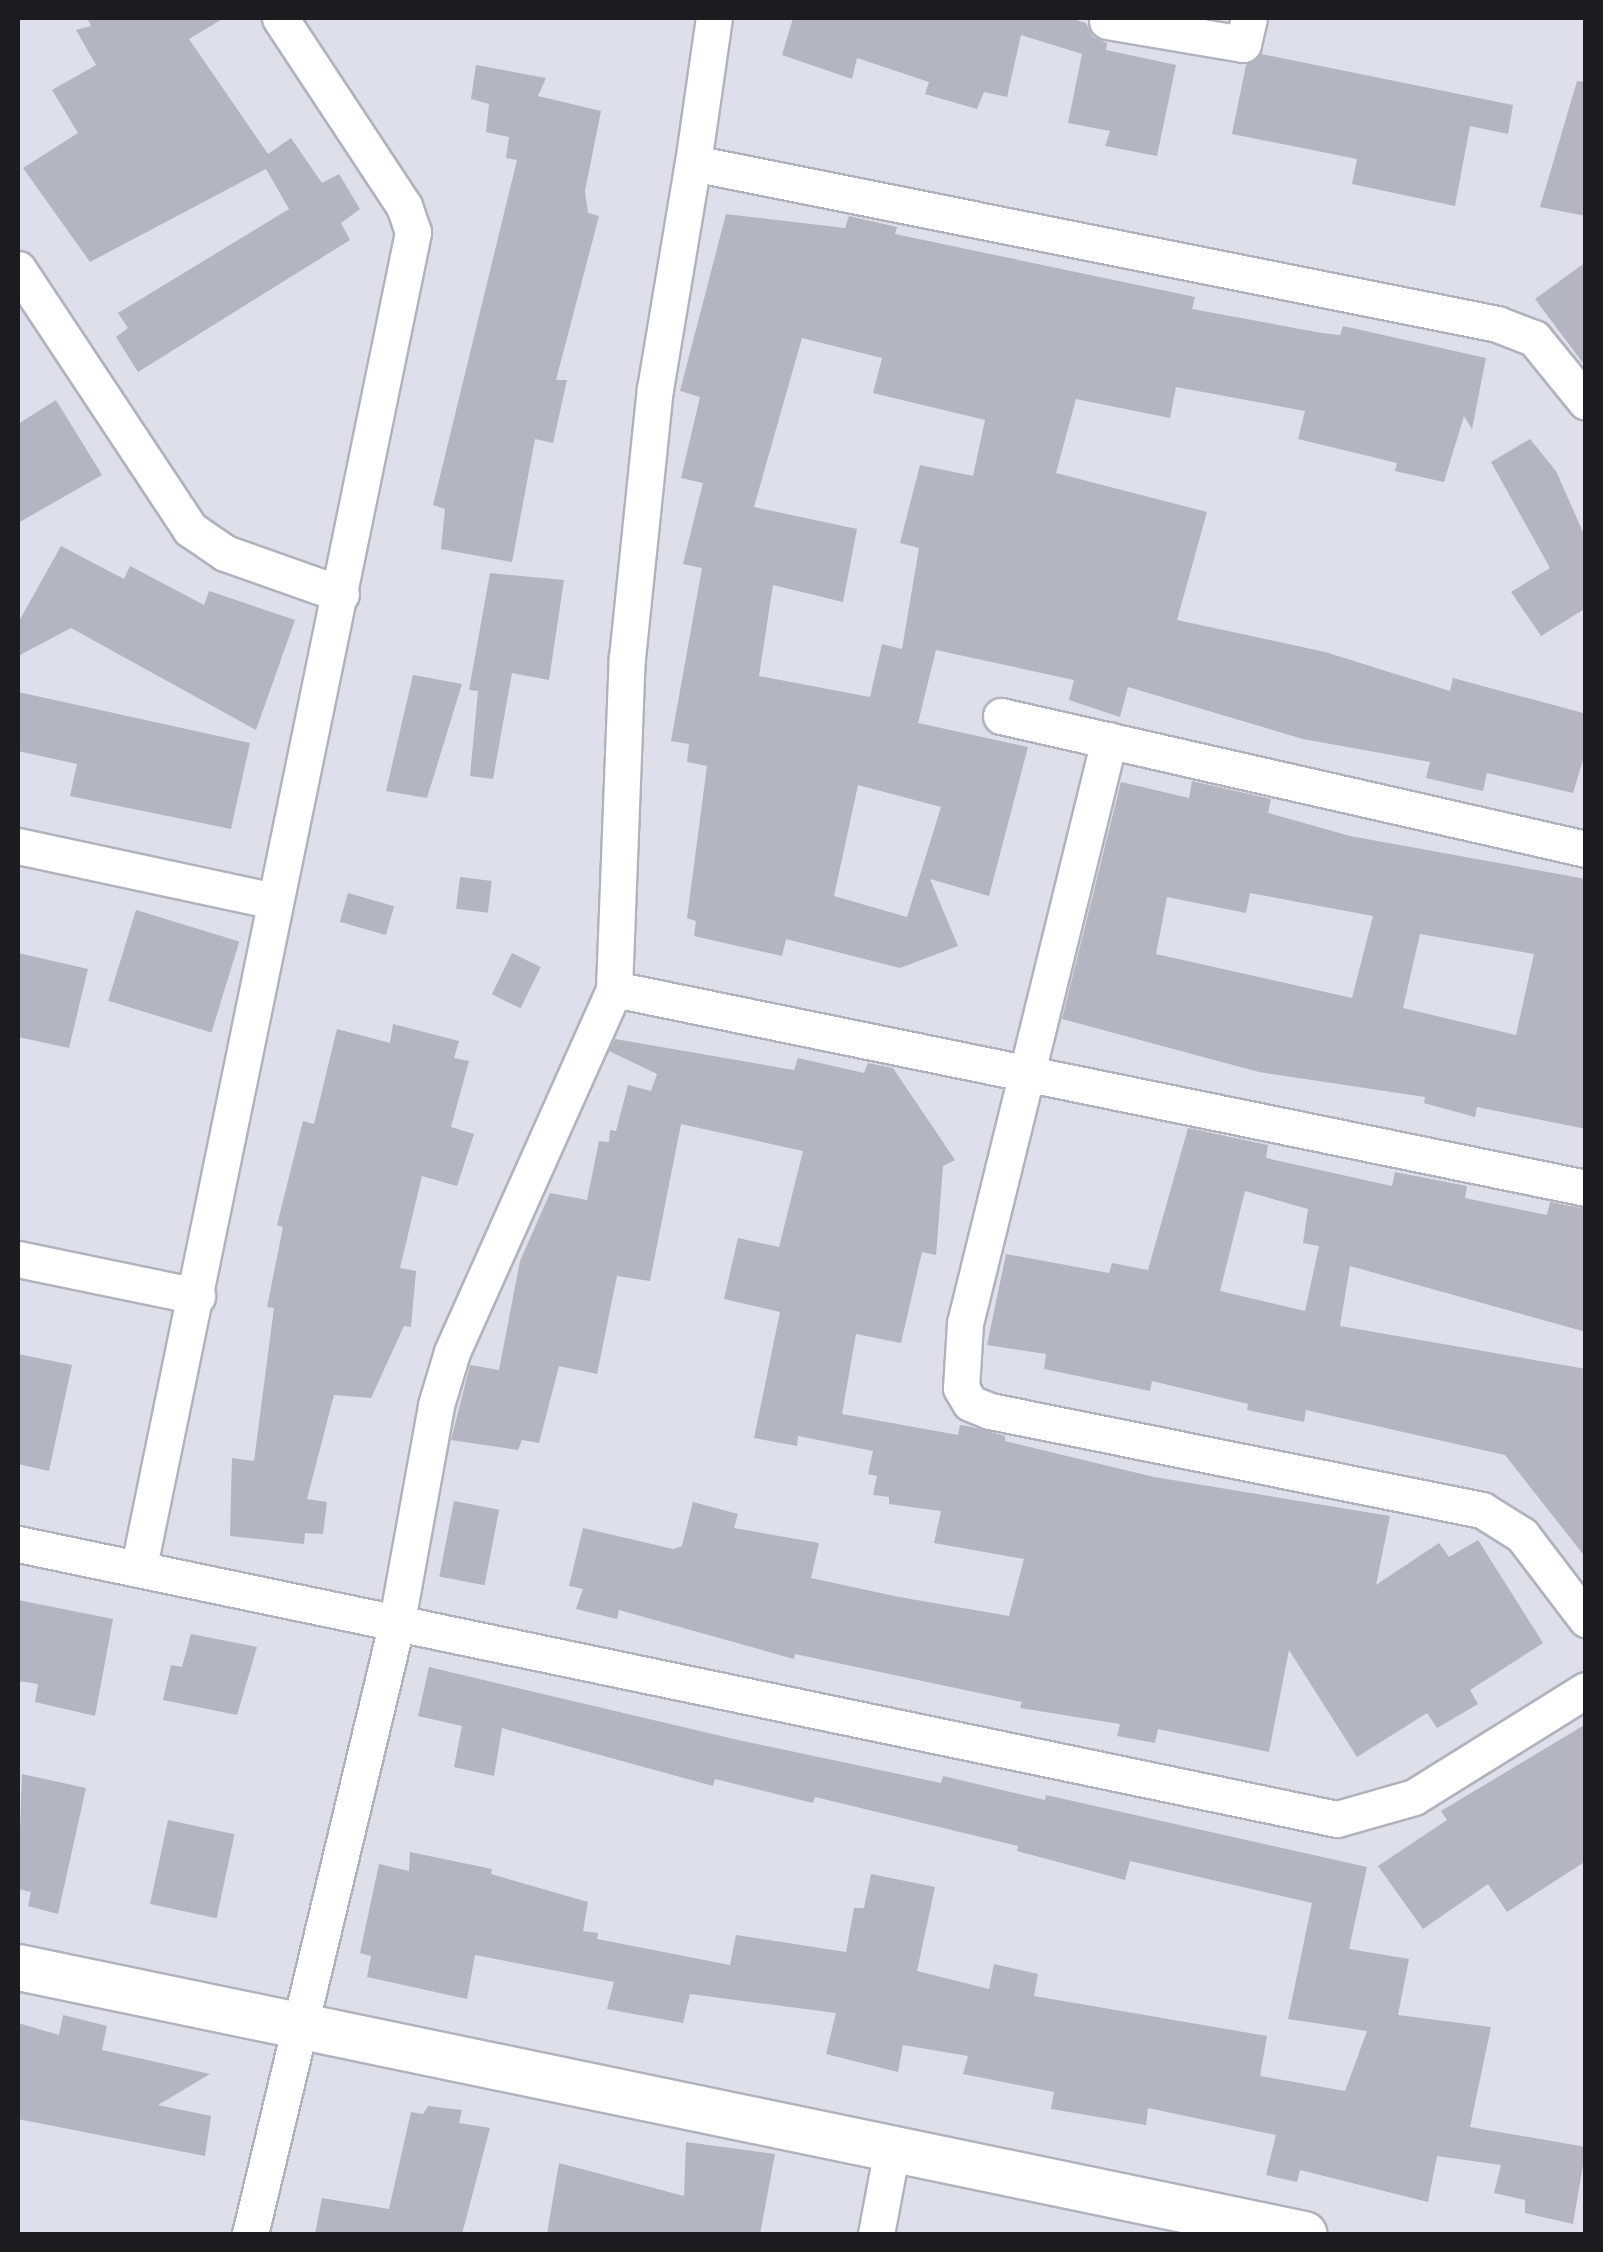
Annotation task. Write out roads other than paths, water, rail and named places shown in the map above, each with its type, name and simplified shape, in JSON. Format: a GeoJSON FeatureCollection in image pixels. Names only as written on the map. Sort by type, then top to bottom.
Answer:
{"type":"FeatureCollection","features":[{"type":"Feature","properties":{"kind":"street"},"geometry":{"type":"LineString","coordinates":[[139,1566],[412,232],[404,206],[280,18]]}},
{"type":"Feature","properties":{"kind":"street"},"geometry":{"type":"LineString","coordinates":[[250,2234],[296,2024],[396,1626],[452,1352],[614,990],[627,658],[655,389],[714,18]]}},
{"type":"Feature","properties":{"kind":"street"},"geometry":{"type":"LineString","coordinates":[[1106,22],[1243,44],[1249,18]]}},
{"type":"Feature","properties":{"kind":"street"},"geometry":{"type":"LineString","coordinates":[[693,162],[1497,324],[1534,338],[1586,402]]}},
{"type":"Feature","properties":{"kind":"street"},"geometry":{"type":"LineString","coordinates":[[18,269],[190,529],[241,560],[340,594]]}},
{"type":"Feature","properties":{"kind":"street"},"geometry":{"type":"LineString","coordinates":[[1001,716],[1586,849]]}},
{"type":"Feature","properties":{"kind":"street"},"geometry":{"type":"LineString","coordinates":[[1108,740],[965,1323],[961,1388],[970,1403],[1482,1510],[1522,1535],[1559,1576],[1586,1619]]}},
{"type":"Feature","properties":{"kind":"street"},"geometry":{"type":"LineString","coordinates":[[18,846],[274,901]]}},
{"type":"Feature","properties":{"kind":"street"},"geometry":{"type":"LineString","coordinates":[[614,990],[1586,1188]]}},
{"type":"Feature","properties":{"kind":"street"},"geometry":{"type":"LineString","coordinates":[[18,1259],[196,1296]]}},
{"type":"Feature","properties":{"kind":"street"},"geometry":{"type":"LineString","coordinates":[[18,1544],[139,1566],[396,1626],[1337,1819],[1414,1797],[1586,1690]]}},
{"type":"Feature","properties":{"kind":"street"},"geometry":{"type":"LineString","coordinates":[[18,1966],[1304,2234]]}},
{"type":"Feature","properties":{"kind":"street"},"geometry":{"type":"LineString","coordinates":[[876,2234],[892,2149]]}}]}
